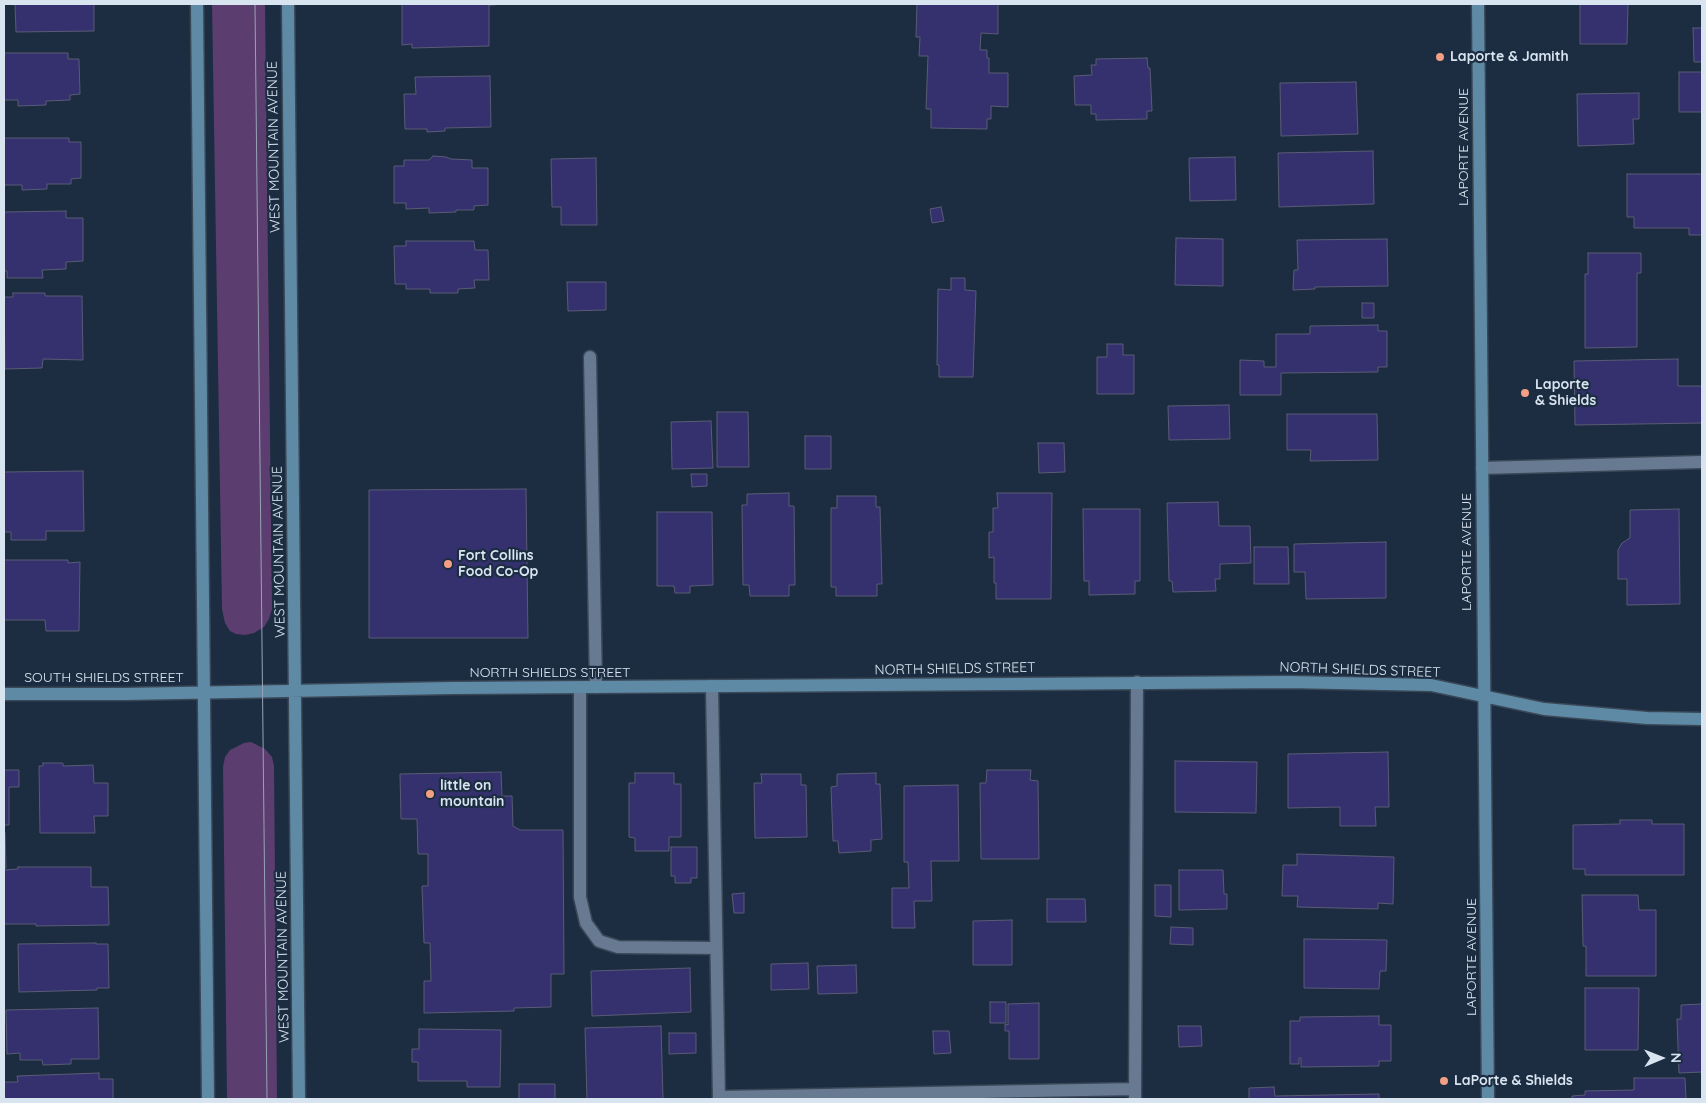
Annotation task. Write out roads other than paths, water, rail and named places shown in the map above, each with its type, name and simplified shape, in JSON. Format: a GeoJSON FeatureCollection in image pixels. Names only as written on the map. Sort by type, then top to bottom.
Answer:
{"type":"FeatureCollection","features":[{"type":"Feature","properties":{"kind":"street"},"geometry":{"type":"LineString","coordinates":[[197,4],[208,1099]]}},
{"type":"Feature","properties":{"kind":"street","name":"WEST MOUNTAIN AVENUE"},"geometry":{"type":"LineString","coordinates":[[288,4],[299,1099]]}},
{"type":"Feature","properties":{"kind":"street","name":"LAPORTE AVENUE"},"geometry":{"type":"LineString","coordinates":[[1478,4],[1488,1099]]}},
{"type":"Feature","properties":{"kind":"street","name":"NORTH SHIELDS STREET"},"geometry":{"type":"LineString","coordinates":[[204,693],[596,687],[1289,682],[1431,685],[1544,709],[1647,718],[1702,719]]}},
{"type":"Feature","properties":{"kind":"street","name":"SOUTH SHIELDS STREET"},"geometry":{"type":"LineString","coordinates":[[4,694],[204,693]]}},
{"type":"Feature","properties":{"kind":"lane"},"geometry":{"type":"LineString","coordinates":[[590,357],[596,687]]}},
{"type":"Feature","properties":{"kind":"lane"},"geometry":{"type":"LineString","coordinates":[[1482,468],[1701,462]]}},
{"type":"Feature","properties":{"kind":"lane"},"geometry":{"type":"LineString","coordinates":[[712,686],[719,1098],[1135,1094],[1137,682]]}},
{"type":"Feature","properties":{"kind":"lane"},"geometry":{"type":"LineString","coordinates":[[580,688],[580,897],[586,924],[599,941],[618,947],[716,948]]}},
{"type":"Feature","properties":{"kind":"tram line"},"geometry":{"type":"LineString","coordinates":[[255,4],[267,1099]]}},
{"type":"Feature","properties":{"kind":"place","name":"Laporte & Jamith"},"geometry":{"type":"Point","coordinates":[1440,57]}},
{"type":"Feature","properties":{"kind":"place","name":"Laporte & Shields"},"geometry":{"type":"Point","coordinates":[1525,393]}},
{"type":"Feature","properties":{"kind":"place","name":"Fort Collins Food Co-Op"},"geometry":{"type":"Point","coordinates":[448,564]}},
{"type":"Feature","properties":{"kind":"place","name":"little on mountain"},"geometry":{"type":"Point","coordinates":[430,794]}},
{"type":"Feature","properties":{"kind":"place","name":"LaPorte & Shields"},"geometry":{"type":"Point","coordinates":[1444,1081]}}]}
